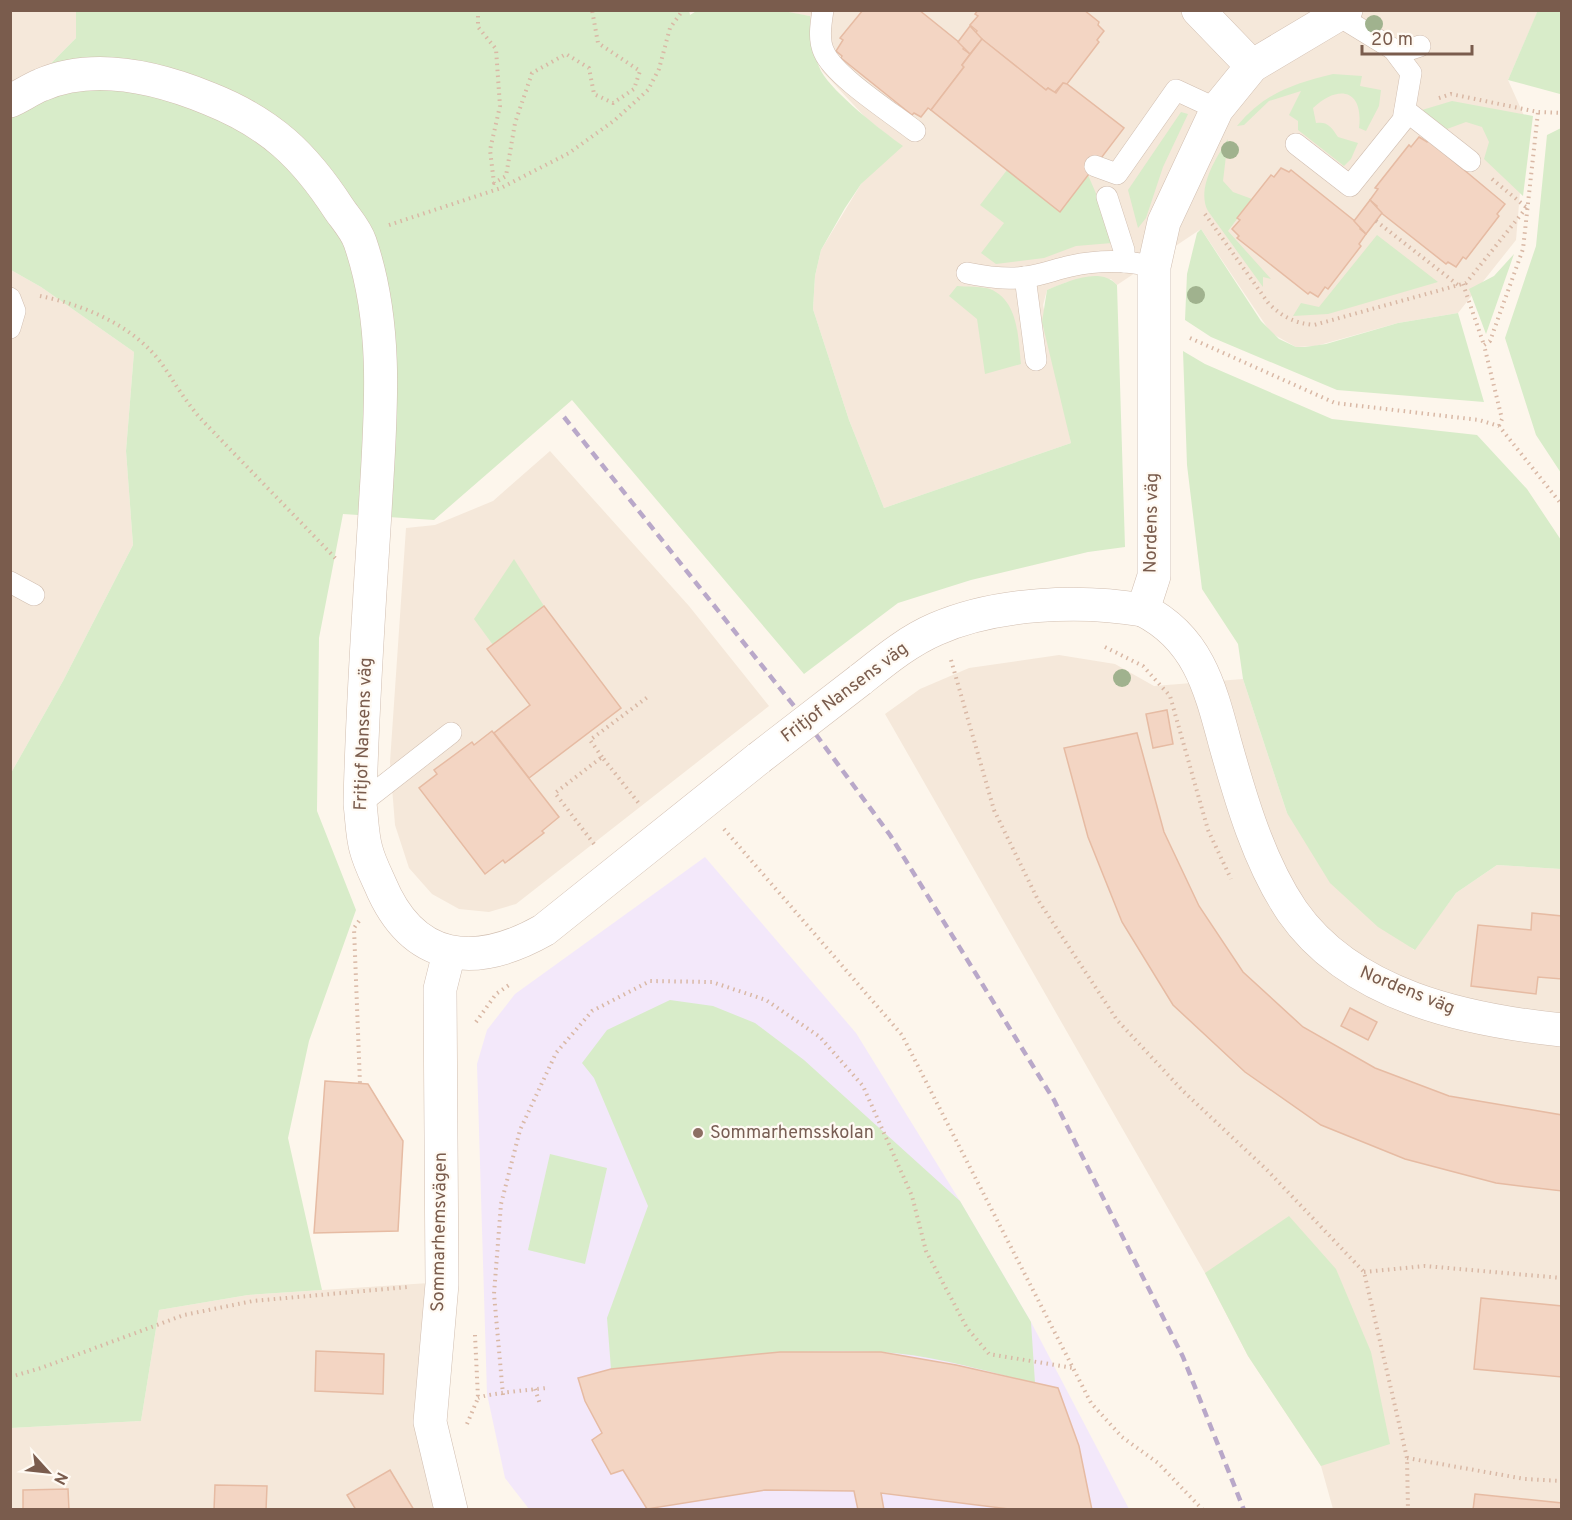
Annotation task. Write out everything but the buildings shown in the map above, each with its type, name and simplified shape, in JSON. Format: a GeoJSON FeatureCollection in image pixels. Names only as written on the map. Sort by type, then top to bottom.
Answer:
{"type":"FeatureCollection","features":[{"type":"Feature","properties":{"kind":"street"},"geometry":{"type":"LineString","coordinates":[[1198,10],[1252,66]]}},
{"type":"Feature","properties":{"kind":"street","name":"Nordens väg"},"geometry":{"type":"LineString","coordinates":[[1343,13],[1252,66],[1217,109],[1164,222],[1139,265],[1154,576],[1143,610],[1164,621],[1180,636],[1200,666],[1213,697],[1241,799],[1260,847],[1280,892],[1293,912],[1324,947],[1351,968],[1387,987],[1465,1015],[1505,1024],[1562,1030]]}},
{"type":"Feature","properties":{"kind":"street","name":"Fritjof Nansens väg"},"geometry":{"type":"LineString","coordinates":[[10,102],[42,84],[79,76],[108,74],[138,77],[193,92],[246,116],[295,151],[315,172],[359,239],[378,313],[381,401],[360,804],[366,850],[394,913],[418,939],[434,949],[449,953],[482,953],[503,949],[544,930],[896,651],[936,629],[999,612],[1062,603],[1106,604],[1143,610]]}},
{"type":"Feature","properties":{"kind":"street","name":"Sommarhemsvägen"},"geometry":{"type":"LineString","coordinates":[[449,953],[440,989],[442,1284],[430,1422],[451,1509]]}},
{"type":"Feature","properties":{"kind":"lane"},"geometry":{"type":"LineString","coordinates":[[823,10],[821,23],[823,50],[834,68],[915,131]]}},
{"type":"Feature","properties":{"kind":"lane"},"geometry":{"type":"LineString","coordinates":[[1296,144],[1350,186],[1403,120],[1411,73],[1393,49],[1343,13]]}},
{"type":"Feature","properties":{"kind":"lane"},"geometry":{"type":"LineString","coordinates":[[1393,49],[1408,50],[1420,46]]}},
{"type":"Feature","properties":{"kind":"lane"},"geometry":{"type":"LineString","coordinates":[[1095,166],[1117,174],[1176,90],[1217,109]]}},
{"type":"Feature","properties":{"kind":"lane"},"geometry":{"type":"LineString","coordinates":[[1406,110],[1470,161]]}},
{"type":"Feature","properties":{"kind":"lane"},"geometry":{"type":"LineString","coordinates":[[1107,197],[1124,250],[1139,265]]}},
{"type":"Feature","properties":{"kind":"lane"},"geometry":{"type":"LineString","coordinates":[[967,273],[995,278],[1025,278],[1087,263],[1139,265]]}},
{"type":"Feature","properties":{"kind":"lane"},"geometry":{"type":"LineString","coordinates":[[1025,278],[1036,360]]}},
{"type":"Feature","properties":{"kind":"lane"},"geometry":{"type":"LineString","coordinates":[[10,328],[15,311],[12,299]]}},
{"type":"Feature","properties":{"kind":"lane"},"geometry":{"type":"LineString","coordinates":[[10,582],[34,595]]}},
{"type":"Feature","properties":{"kind":"lane"},"geometry":{"type":"LineString","coordinates":[[360,804],[452,733]]}},
{"type":"Feature","properties":{"kind":"path"},"geometry":{"type":"LineString","coordinates":[[478,10],[478,27],[496,48],[500,106],[490,150],[494,183],[506,176],[515,123],[532,73],[566,54],[589,68],[594,94],[613,103],[634,89],[640,71],[598,43],[592,10]]}},
{"type":"Feature","properties":{"kind":"path"},"geometry":{"type":"LineString","coordinates":[[359,239],[396,221],[501,188],[569,153],[615,120],[648,90],[659,69],[670,28],[683,10]]}},
{"type":"Feature","properties":{"kind":"path"},"geometry":{"type":"LineString","coordinates":[[1406,110],[1450,94],[1538,112],[1562,113]]}},
{"type":"Feature","properties":{"kind":"path"},"geometry":{"type":"LineString","coordinates":[[1484,345],[1490,341],[1523,249],[1538,112]]}},
{"type":"Feature","properties":{"kind":"path"},"geometry":{"type":"LineString","coordinates":[[1505,190],[1527,207]]}},
{"type":"Feature","properties":{"kind":"path"},"geometry":{"type":"LineString","coordinates":[[1202,210],[1269,304],[1282,316],[1297,323],[1314,325],[1461,285],[1527,207]]}},
{"type":"Feature","properties":{"kind":"path"},"geometry":{"type":"LineString","coordinates":[[1376,220],[1461,285],[1484,345],[1502,418],[1499,426]]}},
{"type":"Feature","properties":{"kind":"path"},"geometry":{"type":"LineString","coordinates":[[12,299],[40,296],[71,303],[127,331],[152,351],[193,410],[345,569]]}},
{"type":"Feature","properties":{"kind":"path"},"geometry":{"type":"LineString","coordinates":[[1183,334],[1209,349],[1335,403],[1479,420],[1499,426],[1562,505]]}},
{"type":"Feature","properties":{"kind":"path"},"geometry":{"type":"LineString","coordinates":[[951,658],[994,810],[1038,900],[1117,1020],[1183,1091],[1267,1170],[1364,1272],[1407,1458],[1408,1509]]}},
{"type":"Feature","properties":{"kind":"path"},"geometry":{"type":"LineString","coordinates":[[645,812],[590,740],[649,696]]}},
{"type":"Feature","properties":{"kind":"path"},"geometry":{"type":"LineString","coordinates":[[597,849],[555,793],[602,756]]}},
{"type":"Feature","properties":{"kind":"path"},"geometry":{"type":"LineString","coordinates":[[718,822],[902,1035],[1091,1403],[1122,1437],[1158,1463],[1203,1509]]}},
{"type":"Feature","properties":{"kind":"path"},"geometry":{"type":"LineString","coordinates":[[360,1084],[354,928],[365,916]]}},
{"type":"Feature","properties":{"kind":"path"},"geometry":{"type":"LineString","coordinates":[[471,1029],[496,994],[518,979]]}},
{"type":"Feature","properties":{"kind":"path"},"geometry":{"type":"LineString","coordinates":[[503,1395],[494,1294],[501,1204],[520,1130],[556,1053],[592,1011],[650,981],[712,982],[734,989],[766,1000],[820,1037],[863,1086],[912,1196],[926,1251],[967,1328],[989,1354],[1073,1368]]}},
{"type":"Feature","properties":{"kind":"path"},"geometry":{"type":"LineString","coordinates":[[1364,1272],[1425,1266],[1562,1278]]}},
{"type":"Feature","properties":{"kind":"path"},"geometry":{"type":"LineString","coordinates":[[10,1377],[62,1361],[184,1315],[253,1301],[442,1284]]}},
{"type":"Feature","properties":{"kind":"path"},"geometry":{"type":"LineString","coordinates":[[475,1328],[478,1398],[487,1394],[503,1395],[546,1388]]}},
{"type":"Feature","properties":{"kind":"path"},"geometry":{"type":"LineString","coordinates":[[535,1389],[540,1404]]}},
{"type":"Feature","properties":{"kind":"path"},"geometry":{"type":"LineString","coordinates":[[1407,1458],[1525,1479],[1562,1481]]}},
{"type":"Feature","properties":{"kind":"shaded area"},"geometry":{"type":"Polygon","coordinates":[[[11,11],[76,11],[76,38],[11,104],[11,11]]]}},
{"type":"Feature","properties":{"kind":"shaded area"},"geometry":{"type":"Polygon","coordinates":[[[778,11],[1538,11],[1508,80],[1526,120],[1516,240],[1458,313],[1398,323],[1316,346],[1296,347],[1271,333],[1201,229],[1117,285],[1111,279],[1067,282],[1047,290],[1043,305],[1071,443],[884,508],[849,420],[813,309],[815,276],[821,250],[861,184],[899,144],[866,118],[822,71],[811,37],[810,16],[778,11]]]}},
{"type":"Feature","properties":{"kind":"shaded area"},"geometry":{"type":"Polygon","coordinates":[[[11,270],[41,287],[134,352],[126,451],[133,545],[63,681],[11,773],[11,270]]]}},
{"type":"Feature","properties":{"kind":"shaded area"},"geometry":{"type":"Polygon","coordinates":[[[550,451],[689,606],[769,706],[516,904],[489,912],[459,909],[432,894],[409,868],[395,825],[390,762],[406,528],[435,525],[493,501],[550,451]]]}},
{"type":"Feature","properties":{"kind":"shaded area"},"geometry":{"type":"Polygon","coordinates":[[[1059,655],[1115,664],[1154,686],[1243,679],[1287,813],[1414,950],[1456,893],[1497,865],[1561,869],[1561,1509],[1333,1509],[1321,1466],[1248,1356],[1205,1273],[885,714],[920,689],[969,668],[1059,655]]]}},
{"type":"Feature","properties":{"kind":"shaded area","name":"Sommarhemsskolan"},"geometry":{"type":"Polygon","coordinates":[[[705,857],[856,1033],[960,1201],[1031,1322],[1129,1509],[529,1509],[505,1478],[487,1394],[477,1064],[487,1030],[515,994],[705,857]]]}},
{"type":"Feature","properties":{"kind":"shaded area"},"geometry":{"type":"Polygon","coordinates":[[[429,1283],[436,1422],[458,1509],[11,1510],[11,1428],[141,1421],[159,1310],[248,1295],[429,1283]]]}},
{"type":"Feature","properties":{"kind":"green space"},"geometry":{"type":"Polygon","coordinates":[[[689,10],[690,15],[698,10],[778,10],[810,16],[816,58],[827,80],[859,111],[903,146],[861,184],[821,250],[815,276],[813,309],[849,420],[884,508],[1071,443],[1042,322],[1047,290],[1083,277],[1102,277],[1110,279],[1117,285],[1125,547],[1088,552],[971,580],[898,603],[804,674],[572,400],[434,520],[343,514],[319,638],[317,811],[356,910],[309,1041],[288,1138],[322,1290],[248,1295],[159,1310],[141,1421],[11,1428],[11,773],[63,681],[133,545],[126,451],[134,352],[41,287],[11,270],[11,104],[76,38],[76,11],[689,10]]]}},
{"type":"Feature","properties":{"kind":"green space"},"geometry":{"type":"Polygon","coordinates":[[[1538,10],[1561,11],[1560,94],[1508,80],[1538,10]]]}},
{"type":"Feature","properties":{"kind":"green space"},"geometry":{"type":"Polygon","coordinates":[[[1333,74],[1362,76],[1360,86],[1381,90],[1379,106],[1366,131],[1359,128],[1357,105],[1347,94],[1340,93],[1331,96],[1313,108],[1316,123],[1327,124],[1338,137],[1358,143],[1351,159],[1344,166],[1298,130],[1298,121],[1289,115],[1301,91],[1269,101],[1244,125],[1237,126],[1258,105],[1280,91],[1333,74]]]}},
{"type":"Feature","properties":{"kind":"green space"},"geometry":{"type":"Polygon","coordinates":[[[1452,101],[1533,116],[1523,196],[1484,159],[1489,142],[1482,127],[1466,122],[1447,129],[1422,110],[1452,101]]]}},
{"type":"Feature","properties":{"kind":"green space"},"geometry":{"type":"Polygon","coordinates":[[[1181,112],[1188,114],[1163,167],[1146,218],[1138,228],[1128,190],[1181,112]]]}},
{"type":"Feature","properties":{"kind":"green space"},"geometry":{"type":"Polygon","coordinates":[[[1561,128],[1561,473],[1536,435],[1505,338],[1536,246],[1547,135],[1561,128]]]}},
{"type":"Feature","properties":{"kind":"green space"},"geometry":{"type":"Polygon","coordinates":[[[1228,139],[1223,181],[1233,192],[1252,199],[1228,231],[1271,279],[1263,277],[1263,287],[1208,211],[1205,202],[1204,193],[1209,174],[1228,139]]]}},
{"type":"Feature","properties":{"kind":"green space"},"geometry":{"type":"Polygon","coordinates":[[[1007,170],[1088,175],[1108,221],[1112,243],[1076,246],[1044,258],[996,264],[981,253],[1004,223],[980,205],[1007,170]]]}},
{"type":"Feature","properties":{"kind":"green space"},"geometry":{"type":"Polygon","coordinates":[[[1201,229],[1261,321],[1279,339],[1296,347],[1326,344],[1398,323],[1458,313],[1484,402],[1337,390],[1211,337],[1185,320],[1187,274],[1197,233],[1201,229]]]}},
{"type":"Feature","properties":{"kind":"green space"},"geometry":{"type":"Polygon","coordinates":[[[1377,235],[1438,282],[1328,314],[1293,316],[1301,303],[1319,307],[1377,235]]]}},
{"type":"Feature","properties":{"kind":"green space"},"geometry":{"type":"Polygon","coordinates":[[[1514,254],[1486,334],[1469,289],[1494,276],[1514,254]]]}},
{"type":"Feature","properties":{"kind":"green space"},"geometry":{"type":"Polygon","coordinates":[[[957,286],[990,289],[1007,302],[1018,332],[1021,364],[985,374],[977,319],[949,296],[957,286]]]}},
{"type":"Feature","properties":{"kind":"green space"},"geometry":{"type":"Polygon","coordinates":[[[1183,351],[1205,364],[1332,419],[1477,435],[1527,489],[1561,540],[1561,869],[1497,865],[1456,893],[1415,950],[1378,927],[1330,883],[1287,813],[1243,679],[1238,644],[1202,589],[1187,465],[1183,351]]]}},
{"type":"Feature","properties":{"kind":"green space"},"geometry":{"type":"Polygon","coordinates":[[[514,559],[544,606],[493,645],[474,619],[514,559]]]}},
{"type":"Feature","properties":{"kind":"green space"},"geometry":{"type":"Polygon","coordinates":[[[670,1000],[713,1006],[755,1023],[804,1060],[960,1201],[1031,1322],[1035,1383],[937,1360],[879,1352],[778,1353],[611,1369],[607,1318],[648,1206],[594,1078],[582,1063],[607,1030],[670,1000]]]}},
{"type":"Feature","properties":{"kind":"green space"},"geometry":{"type":"Polygon","coordinates":[[[550,1154],[607,1168],[585,1264],[528,1250],[550,1154]]]}},
{"type":"Feature","properties":{"kind":"green space"},"geometry":{"type":"Polygon","coordinates":[[[1289,1216],[1336,1269],[1371,1352],[1390,1444],[1321,1466],[1248,1356],[1205,1273],[1289,1216]]]}},
{"type":"Feature","properties":{"kind":"railway"},"geometry":{"type":"LineString","coordinates":[[564,417],[806,721],[890,835],[1054,1100],[1183,1357],[1244,1510]]}},
{"type":"Feature","properties":{"kind":"place","name":"Sommarhemsskolan"},"geometry":{"type":"Point","coordinates":[698,1133]}}]}
